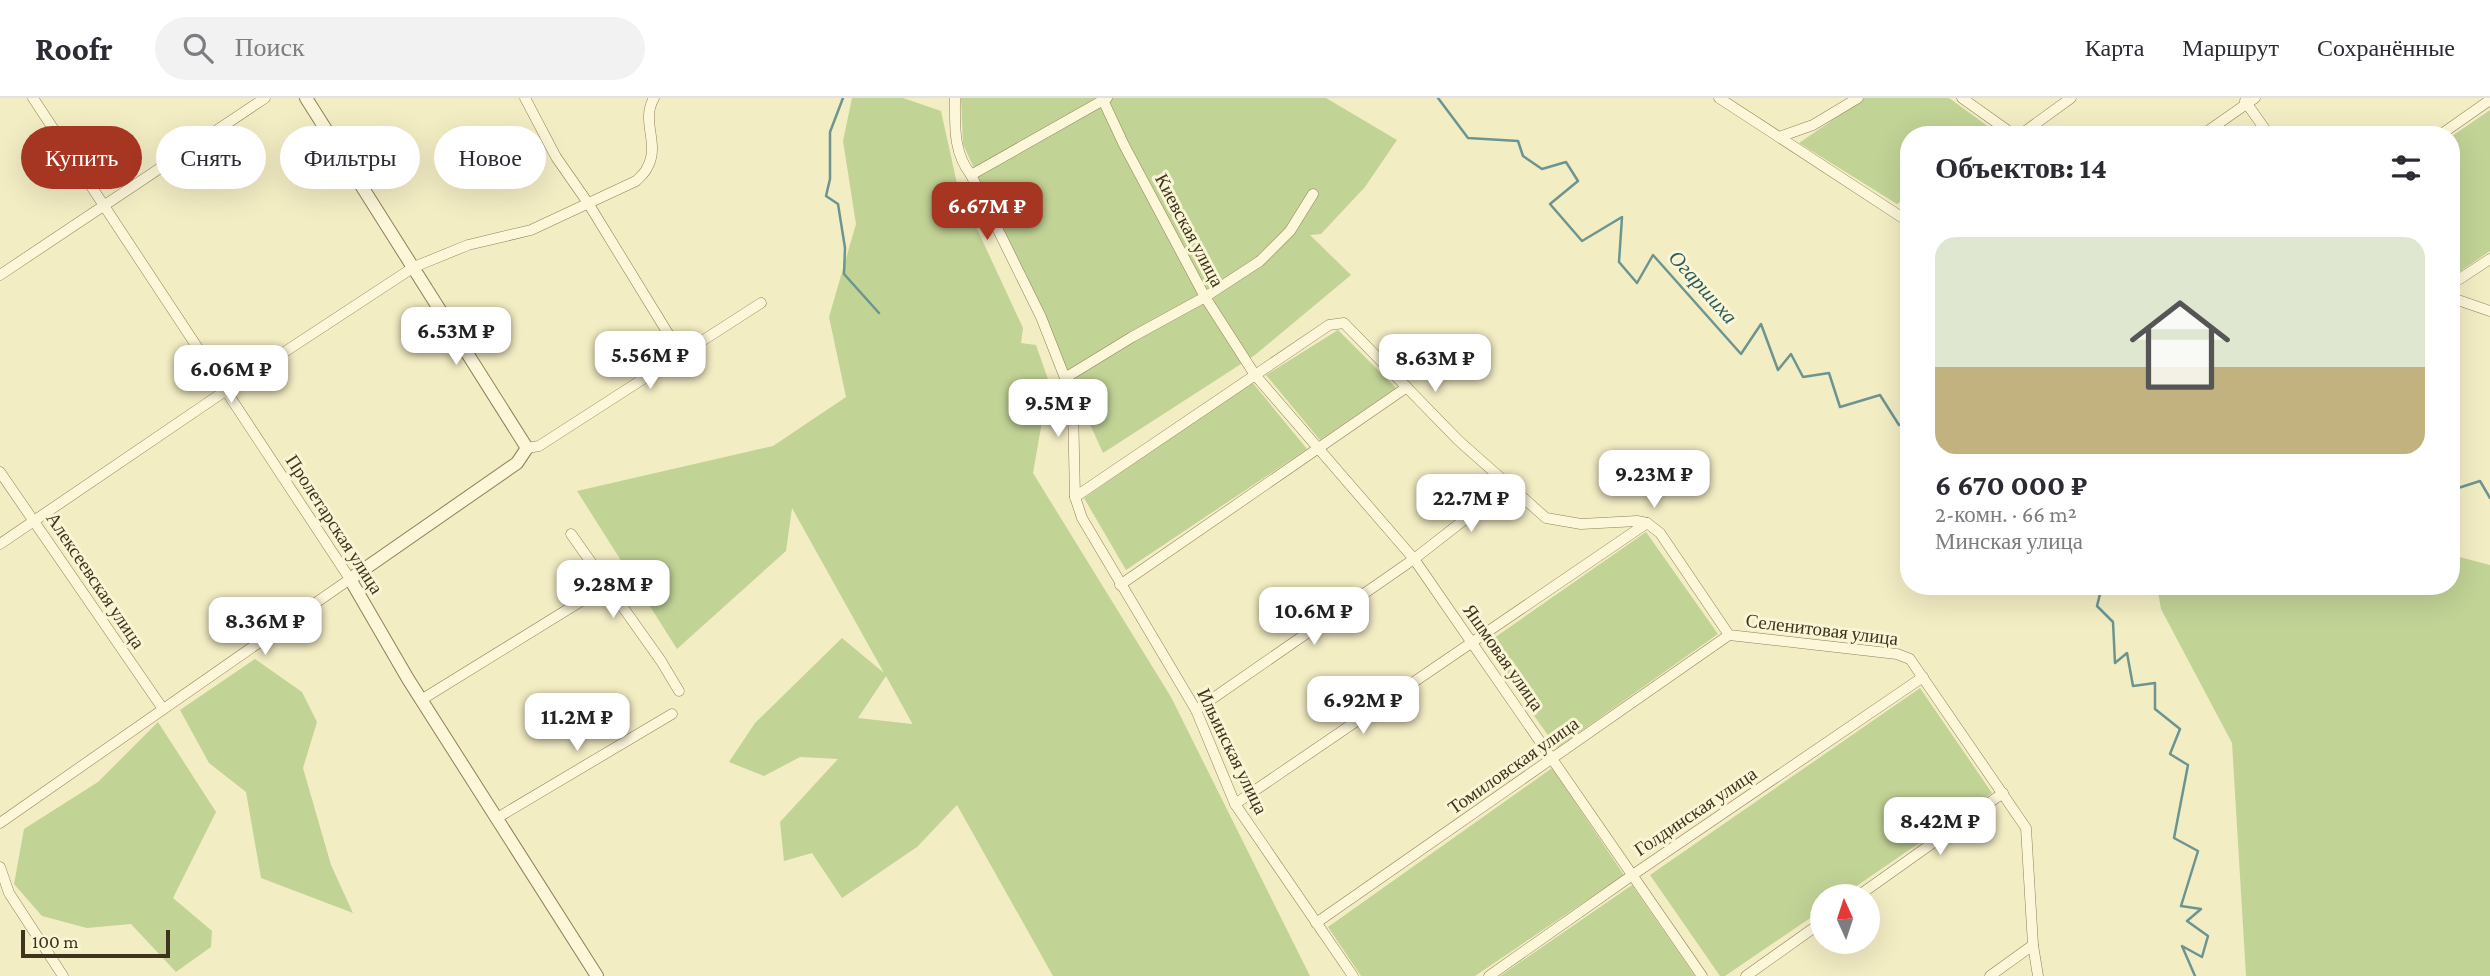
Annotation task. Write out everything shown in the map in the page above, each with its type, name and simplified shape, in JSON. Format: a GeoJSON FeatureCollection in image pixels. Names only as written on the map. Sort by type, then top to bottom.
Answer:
{"type":"FeatureCollection","features":[{"type":"Feature","properties":{"kind":"street","name":"Пролетарская улица"},"geometry":{"type":"LineString","coordinates":[[33,98],[350,579],[421,700],[597,976]]}},
{"type":"Feature","properties":{"kind":"street"},"geometry":{"type":"LineString","coordinates":[[0,275],[265,98]]}},
{"type":"Feature","properties":{"kind":"street"},"geometry":{"type":"LineString","coordinates":[[306,98],[527,448]]}},
{"type":"Feature","properties":{"kind":"street"},"geometry":{"type":"LineString","coordinates":[[525,98],[556,157],[588,203],[680,353]]}},
{"type":"Feature","properties":{"kind":"street"},"geometry":{"type":"LineString","coordinates":[[0,544],[414,267],[468,245],[531,230],[636,181],[648,168],[653,144],[647,115],[654,98]]}},
{"type":"Feature","properties":{"kind":"street"},"geometry":{"type":"LineString","coordinates":[[954,98],[956,143],[962,163],[971,175],[1041,317],[1065,378],[1073,407],[1075,497]]}},
{"type":"Feature","properties":{"kind":"street"},"geometry":{"type":"LineString","coordinates":[[1719,98],[1900,216]]}},
{"type":"Feature","properties":{"kind":"street"},"geometry":{"type":"LineString","coordinates":[[1779,137],[1813,125],[1857,98]]}},
{"type":"Feature","properties":{"kind":"street"},"geometry":{"type":"LineString","coordinates":[[1962,98],[2001,126]]}},
{"type":"Feature","properties":{"kind":"street"},"geometry":{"type":"LineString","coordinates":[[2032,126],[2071,98]]}},
{"type":"Feature","properties":{"kind":"street"},"geometry":{"type":"LineString","coordinates":[[971,175],[1104,99]]}},
{"type":"Feature","properties":{"kind":"street","name":"Киевская улица"},"geometry":{"type":"LineString","coordinates":[[1104,99],[1124,145],[1205,298],[1255,374]]}},
{"type":"Feature","properties":{"kind":"street"},"geometry":{"type":"LineString","coordinates":[[2214,126],[2249,100],[2264,126]]}},
{"type":"Feature","properties":{"kind":"street"},"geometry":{"type":"LineString","coordinates":[[2453,126],[2490,100]]}},
{"type":"Feature","properties":{"kind":"street"},"geometry":{"type":"LineString","coordinates":[[1065,378],[1132,337],[1205,298],[1260,261],[1290,231],[1313,194]]}},
{"type":"Feature","properties":{"kind":"street"},"geometry":{"type":"LineString","coordinates":[[2460,279],[2490,259]]}},
{"type":"Feature","properties":{"kind":"street"},"geometry":{"type":"LineString","coordinates":[[2460,301],[2490,311]]}},
{"type":"Feature","properties":{"kind":"street"},"geometry":{"type":"LineString","coordinates":[[0,823],[517,463],[527,448],[539,446],[761,303]]}},
{"type":"Feature","properties":{"kind":"street"},"geometry":{"type":"LineString","coordinates":[[1075,497],[1329,325],[1344,323],[1459,441],[1546,518],[1566,523],[1647,523]]}},
{"type":"Feature","properties":{"kind":"street","name":"Яшмовая улица"},"geometry":{"type":"LineString","coordinates":[[1255,374],[1414,559],[1702,976]]}},
{"type":"Feature","properties":{"kind":"street"},"geometry":{"type":"LineString","coordinates":[[1120,585],[1407,387]]}},
{"type":"Feature","properties":{"kind":"street","name":"Алексеевская улица"},"geometry":{"type":"LineString","coordinates":[[0,472],[163,709]]}},
{"type":"Feature","properties":{"kind":"street"},"geometry":{"type":"LineString","coordinates":[[1196,710],[1414,559],[1509,485]]}},
{"type":"Feature","properties":{"kind":"street","name":"Ильинская улица"},"geometry":{"type":"LineString","coordinates":[[1075,497],[1082,518],[1120,585],[1196,710],[1236,804],[1353,976]]}},
{"type":"Feature","properties":{"kind":"street"},"geometry":{"type":"LineString","coordinates":[[1236,804],[1647,523]]}},
{"type":"Feature","properties":{"kind":"street","name":"Селенитовая улица"},"geometry":{"type":"LineString","coordinates":[[1647,523],[1660,533],[1729,635],[1897,654],[1910,659],[2026,828],[2033,946],[2038,976]]}},
{"type":"Feature","properties":{"kind":"street"},"geometry":{"type":"LineString","coordinates":[[571,534],[662,661],[679,691]]}},
{"type":"Feature","properties":{"kind":"street"},"geometry":{"type":"LineString","coordinates":[[421,700],[608,587]]}},
{"type":"Feature","properties":{"kind":"street","name":"Томиловская улица"},"geometry":{"type":"LineString","coordinates":[[1316,923],[1729,635]]}},
{"type":"Feature","properties":{"kind":"street","name":"Голдинская улица"},"geometry":{"type":"LineString","coordinates":[[1489,976],[1923,677]]}},
{"type":"Feature","properties":{"kind":"street"},"geometry":{"type":"LineString","coordinates":[[497,818],[672,713]]}},
{"type":"Feature","properties":{"kind":"street"},"geometry":{"type":"LineString","coordinates":[[1875,884],[2003,793]]}},
{"type":"Feature","properties":{"kind":"street"},"geometry":{"type":"LineString","coordinates":[[0,867],[9,893],[63,976]]}},
{"type":"Feature","properties":{"kind":"street"},"geometry":{"type":"LineString","coordinates":[[1746,976],[1810,931]]}},
{"type":"Feature","properties":{"kind":"street"},"geometry":{"type":"LineString","coordinates":[[1990,976],[2033,946]]}},
{"type":"Feature","properties":{"kind":"green space"},"geometry":{"type":"Polygon","coordinates":[[[852,98],[903,98],[941,111],[958,188],[1023,328],[1021,343],[1036,345],[1049,382],[1033,473],[1171,697],[1310,976],[1053,976],[957,805],[917,847],[842,898],[812,853],[784,861],[780,822],[838,759],[800,757],[764,776],[729,762],[755,723],[842,638],[884,673],[792,508],[786,551],[677,649],[577,491],[773,446],[846,397],[829,317],[856,224],[843,141],[852,98]],[[886,676],[858,718],[912,724],[886,676]]]}},
{"type":"Feature","properties":{"kind":"green space"},"geometry":{"type":"Polygon","coordinates":[[[961,98],[1326,98],[1397,140],[1365,187],[1321,234],[1310,235],[1351,275],[1255,355],[1103,453],[963,144],[961,98]]]}},
{"type":"Feature","properties":{"kind":"green space"},"geometry":{"type":"Polygon","coordinates":[[[1865,98],[1949,98],[1988,126],[1900,126],[1900,202],[1897,204],[1799,143],[1865,98]]]}},
{"type":"Feature","properties":{"kind":"green space"},"geometry":{"type":"Polygon","coordinates":[[[2490,110],[2490,251],[2460,272],[2460,131],[2490,110]]]}},
{"type":"Feature","properties":{"kind":"green space"},"geometry":{"type":"Polygon","coordinates":[[[1338,330],[1396,388],[1320,440],[1266,375],[1338,330]]]}},
{"type":"Feature","properties":{"kind":"green space"},"geometry":{"type":"Polygon","coordinates":[[[1252,382],[1307,449],[1126,570],[1084,498],[1252,382]]]}},
{"type":"Feature","properties":{"kind":"green space"},"geometry":{"type":"Polygon","coordinates":[[[1646,532],[1718,634],[1557,748],[1484,645],[1646,532]]]}},
{"type":"Feature","properties":{"kind":"green space"},"geometry":{"type":"Polygon","coordinates":[[[2460,557],[2490,565],[2490,976],[2246,976],[2232,743],[2161,609],[2159,595],[2460,595],[2460,557]]]}},
{"type":"Feature","properties":{"kind":"green space"},"geometry":{"type":"Polygon","coordinates":[[[255,659],[302,692],[317,722],[303,768],[331,865],[353,913],[261,878],[246,792],[209,763],[180,710],[255,659]]]}},
{"type":"Feature","properties":{"kind":"green space"},"geometry":{"type":"Polygon","coordinates":[[[1920,688],[1992,793],[1859,884],[1810,884],[1810,918],[1725,976],[1720,976],[1650,875],[1920,688]]]}},
{"type":"Feature","properties":{"kind":"green space"},"geometry":{"type":"Polygon","coordinates":[[[158,722],[216,812],[173,898],[212,931],[211,947],[176,972],[131,924],[87,928],[42,916],[14,884],[24,829],[98,782],[158,722]]]}},
{"type":"Feature","properties":{"kind":"green space"},"geometry":{"type":"Polygon","coordinates":[[[1552,768],[1624,875],[1475,976],[1361,976],[1328,927],[1552,768]]]}},
{"type":"Feature","properties":{"kind":"green space"},"geometry":{"type":"Polygon","coordinates":[[[1632,885],[1695,976],[1500,976],[1632,885]]]}},
{"type":"Feature","properties":{"kind":"waterway"},"geometry":{"type":"LineString","coordinates":[[843,98],[830,132],[830,179],[826,196],[838,204],[845,248],[844,274],[879,313]]}},
{"type":"Feature","properties":{"kind":"waterway","name":"Огаршиха"},"geometry":{"type":"LineString","coordinates":[[1438,98],[1468,138],[1518,141],[1523,156],[1542,169],[1566,162],[1578,181],[1550,204],[1582,241],[1622,217],[1619,262],[1637,283],[1653,255],[1741,354],[1761,324],[1778,370],[1791,354],[1803,377],[1829,373],[1840,407],[1880,395],[1900,425]]}},
{"type":"Feature","properties":{"kind":"waterway","name":"Огаршиха"},"geometry":{"type":"LineString","coordinates":[[2460,487],[2480,481],[2490,498]]}},
{"type":"Feature","properties":{"kind":"waterway"},"geometry":{"type":"LineString","coordinates":[[2100,595],[2097,606],[2113,622],[2115,663],[2127,653],[2133,686],[2155,683],[2155,709],[2180,729],[2170,754],[2188,765],[2174,838],[2198,851],[2181,906],[2201,909],[2187,921],[2208,936],[2202,957],[2182,946],[2195,976]]}}]}
